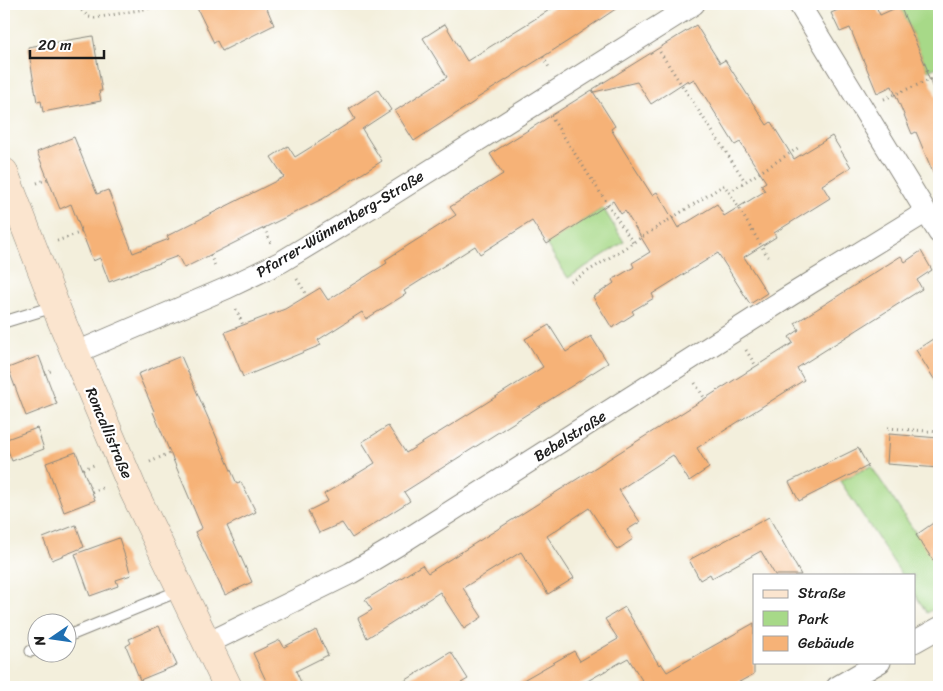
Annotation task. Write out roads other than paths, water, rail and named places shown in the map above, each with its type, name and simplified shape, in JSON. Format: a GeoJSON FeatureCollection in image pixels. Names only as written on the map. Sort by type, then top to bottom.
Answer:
{"type":"FeatureCollection","features":[{"type":"Feature","properties":{"kind":"street","name":"Pfarrer-Wünnenberg-Straße"},"geometry":{"type":"LineString","coordinates":[[75,353],[227,288],[281,262],[394,194],[694,4]]}},
{"type":"Feature","properties":{"kind":"street"},"geometry":{"type":"LineString","coordinates":[[798,4],[939,233]]}},
{"type":"Feature","properties":{"kind":"street","name":"Roncallistraße"},"geometry":{"type":"LineString","coordinates":[[4,172],[75,353],[134,492],[228,687]]}},
{"type":"Feature","properties":{"kind":"street","name":"Bebelstraße"},"geometry":{"type":"LineString","coordinates":[[206,644],[351,573],[390,550],[791,295],[926,212]]}},
{"type":"Feature","properties":{"kind":"street"},"geometry":{"type":"LineString","coordinates":[[916,641],[939,628]]}},
{"type":"Feature","properties":{"kind":"street"},"geometry":{"type":"LineString","coordinates":[[837,687],[877,664]]}},
{"type":"Feature","properties":{"kind":"lane"},"geometry":{"type":"LineString","coordinates":[[4,322],[56,306]]}},
{"type":"Feature","properties":{"kind":"lane"},"geometry":{"type":"LineString","coordinates":[[78,632],[181,590]]}}]}
